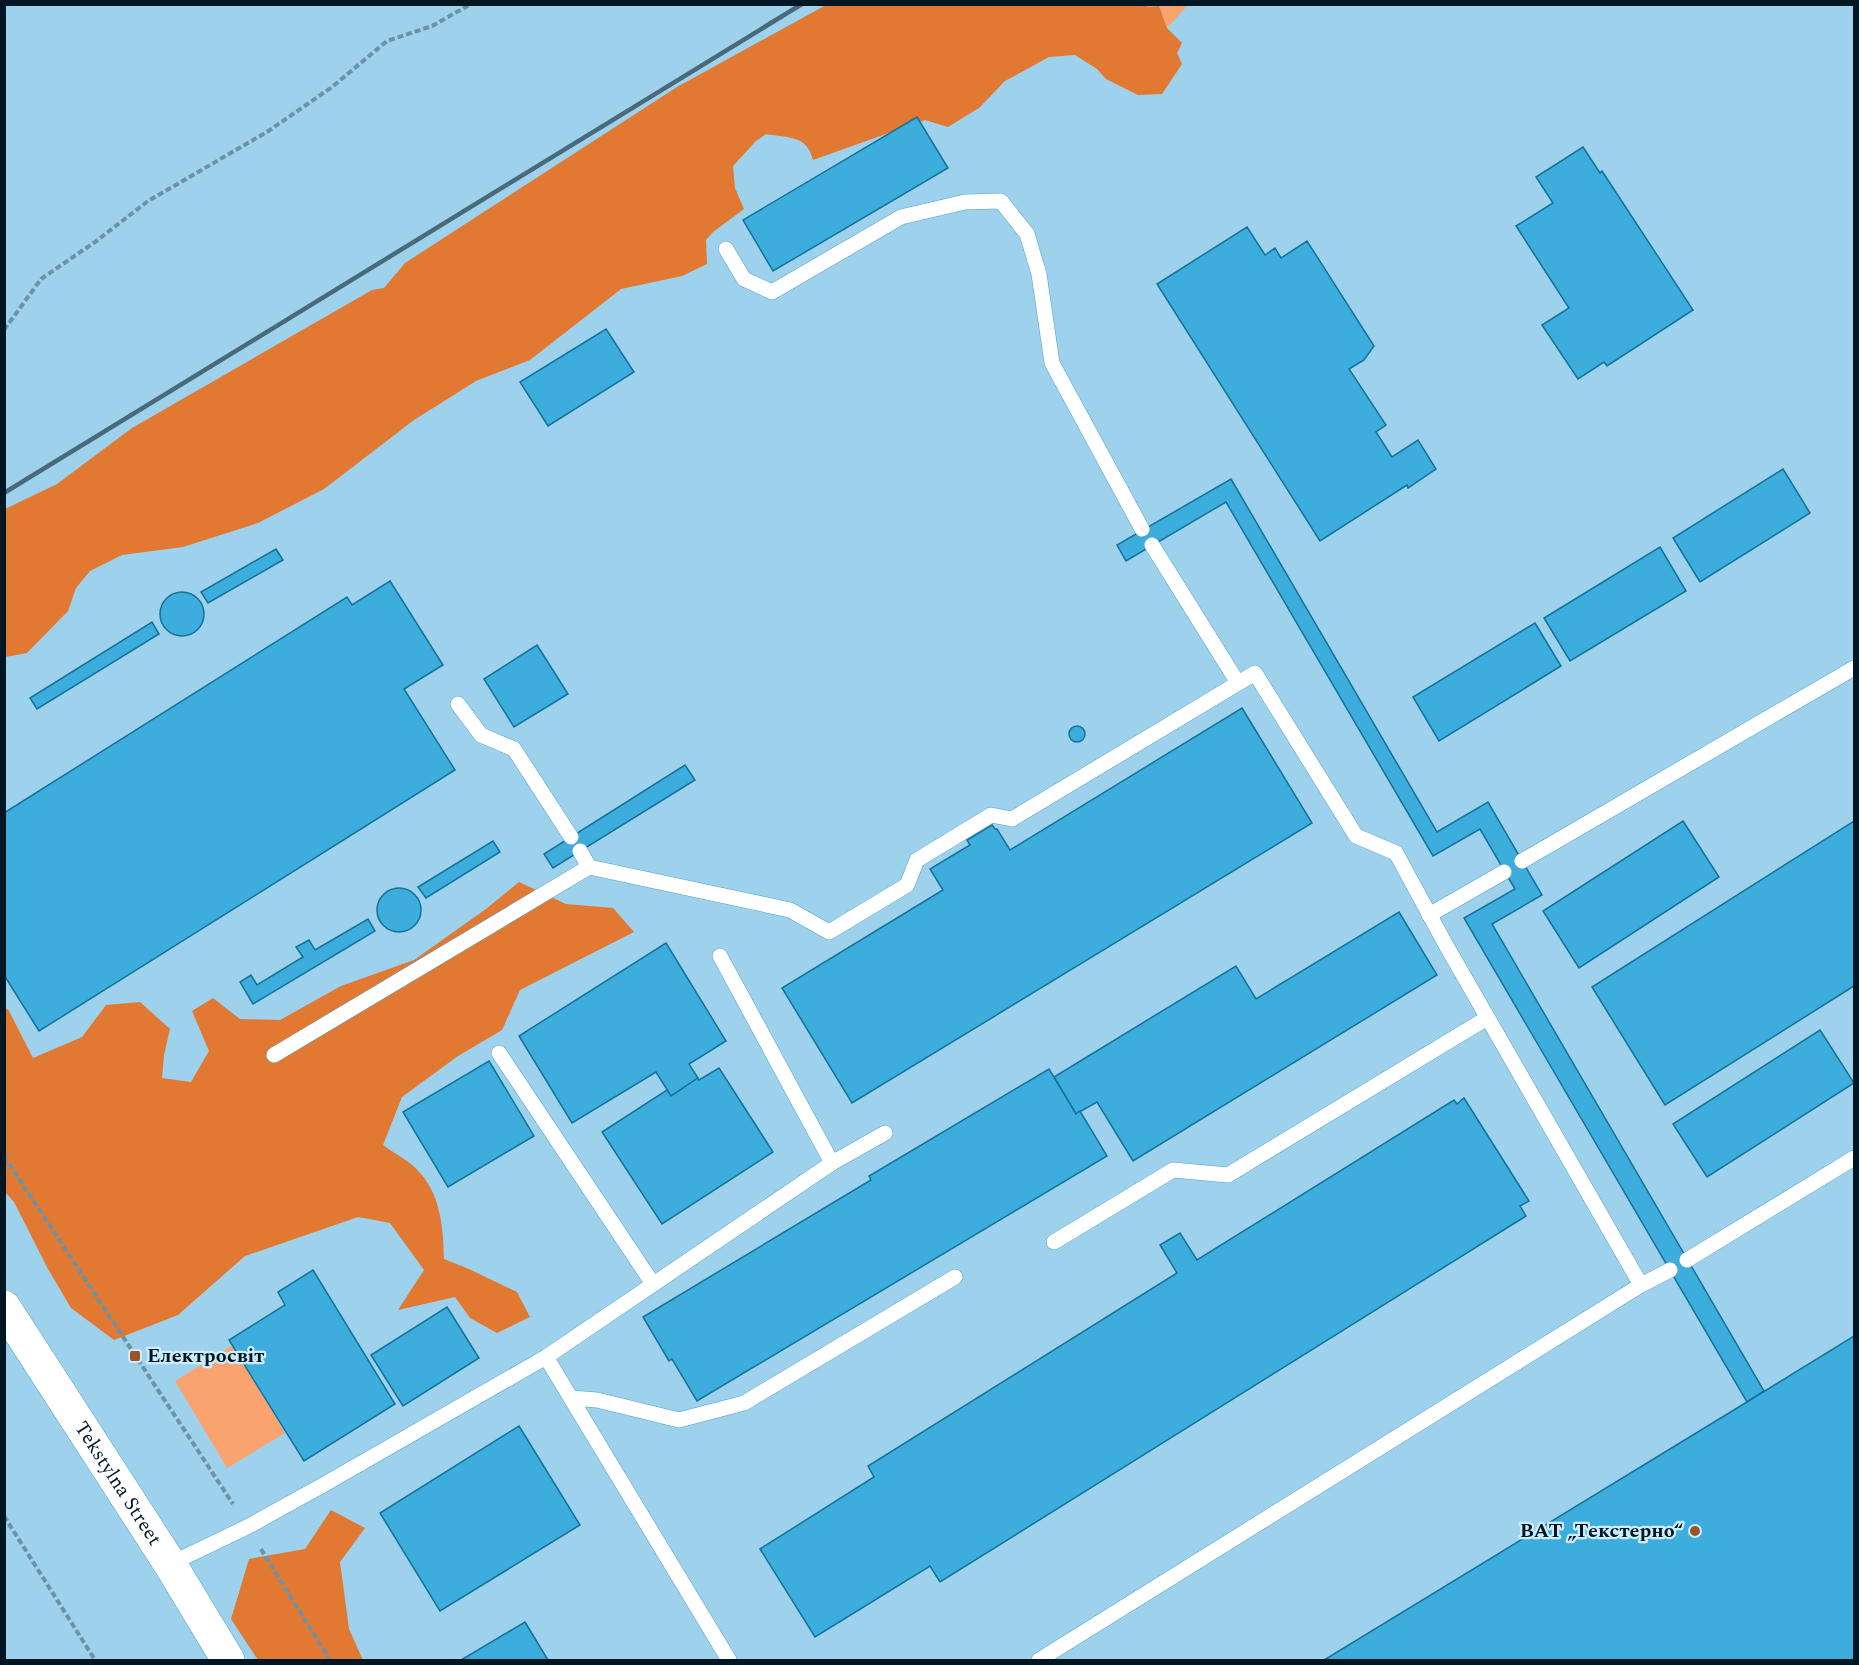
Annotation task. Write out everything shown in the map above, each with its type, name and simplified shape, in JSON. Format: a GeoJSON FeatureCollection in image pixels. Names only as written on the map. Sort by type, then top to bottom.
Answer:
{"type":"FeatureCollection","features":[{"type":"Feature","properties":{"kind":"street","name":"Tekstylna Street"},"geometry":{"type":"LineString","coordinates":[[4,1307],[170,1564],[228,1660]]}},
{"type":"Feature","properties":{"kind":"lane"},"geometry":{"type":"LineString","coordinates":[[726,249],[744,279],[772,292],[901,216],[965,202],[1002,201],[1027,234],[1039,274],[1052,363],[1143,529]]}},
{"type":"Feature","properties":{"kind":"lane"},"geometry":{"type":"LineString","coordinates":[[1152,545],[1238,683]]}},
{"type":"Feature","properties":{"kind":"lane"},"geometry":{"type":"LineString","coordinates":[[1522,861],[1854,668]]}},
{"type":"Feature","properties":{"kind":"lane"},"geometry":{"type":"LineString","coordinates":[[274,1055],[588,867],[790,910],[829,932],[907,885],[917,860],[990,815],[1012,819],[1255,673],[1356,836],[1396,853],[1487,1018],[1641,1285]]}},
{"type":"Feature","properties":{"kind":"lane"},"geometry":{"type":"LineString","coordinates":[[458,704],[482,735],[514,749],[571,837]]}},
{"type":"Feature","properties":{"kind":"lane"},"geometry":{"type":"LineString","coordinates":[[580,851],[588,867]]}},
{"type":"Feature","properties":{"kind":"lane"},"geometry":{"type":"LineString","coordinates":[[1429,915],[1504,872]]}},
{"type":"Feature","properties":{"kind":"lane"},"geometry":{"type":"LineString","coordinates":[[720,957],[832,1164]]}},
{"type":"Feature","properties":{"kind":"lane"},"geometry":{"type":"LineString","coordinates":[[1054,1242],[1173,1170],[1228,1175],[1487,1018]]}},
{"type":"Feature","properties":{"kind":"lane"},"geometry":{"type":"LineString","coordinates":[[500,1053],[654,1284]]}},
{"type":"Feature","properties":{"kind":"lane"},"geometry":{"type":"LineString","coordinates":[[170,1564],[247,1527],[546,1357],[832,1164],[885,1133]]}},
{"type":"Feature","properties":{"kind":"lane"},"geometry":{"type":"LineString","coordinates":[[1687,1260],[1854,1158]]}},
{"type":"Feature","properties":{"kind":"lane"},"geometry":{"type":"LineString","coordinates":[[1039,1660],[1641,1285],[1670,1270]]}},
{"type":"Feature","properties":{"kind":"lane"},"geometry":{"type":"LineString","coordinates":[[571,1398],[597,1400],[679,1420],[744,1403],[955,1277]]}},
{"type":"Feature","properties":{"kind":"lane"},"geometry":{"type":"LineString","coordinates":[[546,1357],[729,1660]]}},
{"type":"Feature","properties":{"kind":"path"},"geometry":{"type":"LineString","coordinates":[[4,330],[41,279],[95,242],[148,201],[267,132],[332,87],[387,41],[432,26],[471,4]]}},
{"type":"Feature","properties":{"kind":"path"},"geometry":{"type":"LineString","coordinates":[[4,1156],[247,1527],[330,1660]]}},
{"type":"Feature","properties":{"kind":"path"},"geometry":{"type":"LineString","coordinates":[[4,1516],[95,1660]]}},
{"type":"Feature","properties":{"kind":"shaded area"},"geometry":{"type":"Polygon","coordinates":[[[1143,4],[1148,7],[1159,6],[1167,28],[1182,43],[1177,53],[1182,64],[1162,94],[1138,95],[1106,79],[1097,69],[1075,55],[1049,57],[1005,81],[979,108],[948,127],[925,120],[813,160],[802,142],[789,137],[766,134],[756,141],[733,166],[735,188],[744,209],[706,240],[707,264],[682,276],[621,289],[530,360],[476,381],[414,420],[324,489],[258,523],[183,547],[122,555],[90,571],[76,588],[68,611],[27,653],[5,657],[5,509],[57,484],[132,428],[372,290],[384,288],[405,263],[677,87],[826,5],[1143,4]]]}},
{"type":"Feature","properties":{"kind":"shaded area"},"geometry":{"type":"Polygon","coordinates":[[[5,5],[1854,5],[1854,1660],[5,1660],[5,5]]]}},
{"type":"Feature","properties":{"kind":"shaded area"},"geometry":{"type":"Polygon","coordinates":[[[1143,5],[1188,5],[1167,28],[1159,6],[1143,5]]]}},
{"type":"Feature","properties":{"kind":"shaded area"},"geometry":{"type":"Polygon","coordinates":[[[519,882],[566,904],[613,908],[634,932],[520,990],[502,1030],[458,1056],[402,1097],[383,1145],[421,1173],[434,1195],[441,1219],[444,1259],[517,1292],[530,1317],[497,1333],[470,1318],[455,1297],[398,1310],[424,1270],[390,1223],[358,1217],[245,1256],[178,1315],[114,1340],[71,1308],[14,1202],[5,1192],[4,1010],[8,1009],[33,1058],[82,1037],[106,1005],[140,1002],[170,1029],[162,1078],[191,1082],[209,1051],[192,1011],[213,998],[240,1019],[280,1020],[341,986],[414,960],[486,909],[519,882]]]}},
{"type":"Feature","properties":{"kind":"shaded area"},"geometry":{"type":"Polygon","coordinates":[[[233,1345],[285,1433],[227,1468],[175,1381],[233,1345]]]}},
{"type":"Feature","properties":{"kind":"shaded area"},"geometry":{"type":"Polygon","coordinates":[[[331,1510],[365,1528],[340,1562],[349,1629],[363,1660],[258,1660],[231,1619],[249,1559],[305,1549],[331,1510]]]}},
{"type":"Feature","properties":{"kind":"building"},"geometry":{"type":"Polygon","coordinates":[[[917,117],[948,168],[773,271],[743,220],[917,117]]]}},
{"type":"Feature","properties":{"kind":"building"},"geometry":{"type":"Polygon","coordinates":[[[1583,147],[1600,173],[1602,171],[1693,310],[1607,366],[1604,362],[1578,379],[1542,325],[1569,308],[1516,226],[1553,203],[1536,177],[1583,147]]]}},
{"type":"Feature","properties":{"kind":"building"},"geometry":{"type":"Polygon","coordinates":[[[1247,227],[1265,255],[1275,248],[1281,258],[1307,241],[1374,346],[1364,360],[1349,369],[1386,425],[1376,432],[1392,457],[1418,440],[1436,469],[1320,541],[1157,284],[1247,227]]]}},
{"type":"Feature","properties":{"kind":"building"},"geometry":{"type":"Polygon","coordinates":[[[606,329],[634,372],[548,426],[520,382],[606,329]]]}},
{"type":"Feature","properties":{"kind":"building"},"geometry":{"type":"Polygon","coordinates":[[[1783,469],[1810,513],[1700,582],[1673,538],[1783,469]]]}},
{"type":"Feature","properties":{"kind":"building"},"geometry":{"type":"Polygon","coordinates":[[[1231,479],[1437,832],[1488,802],[1542,895],[1492,924],[1764,1391],[1747,1402],[1464,918],[1515,889],[1480,829],[1433,856],[1226,502],[1126,561],[1117,545],[1231,479]]]}},
{"type":"Feature","properties":{"kind":"building"},"geometry":{"type":"Polygon","coordinates":[[[1660,547],[1686,591],[1570,661],[1544,618],[1660,547]]]}},
{"type":"Feature","properties":{"kind":"building"},"geometry":{"type":"Polygon","coordinates":[[[276,549],[283,560],[208,603],[201,592],[276,549]]]}},
{"type":"Feature","properties":{"kind":"building"},"geometry":{"type":"Polygon","coordinates":[[[390,581],[443,665],[404,689],[455,770],[39,1031],[4,975],[4,813],[347,597],[352,605],[390,581]]]}},
{"type":"Feature","properties":{"kind":"building"},"geometry":{"type":"Polygon","coordinates":[[[182,592],[190,593],[198,598],[203,606],[203,622],[198,630],[190,635],[182,636],[174,635],[166,630],[161,622],[160,614],[161,606],[166,598],[174,593],[182,592]]]}},
{"type":"Feature","properties":{"kind":"building"},"geometry":{"type":"Polygon","coordinates":[[[152,622],[159,634],[37,709],[30,698],[152,622]]]}},
{"type":"Feature","properties":{"kind":"building"},"geometry":{"type":"Polygon","coordinates":[[[1535,623],[1561,666],[1439,741],[1413,697],[1535,623]]]}},
{"type":"Feature","properties":{"kind":"building"},"geometry":{"type":"Polygon","coordinates":[[[537,645],[568,694],[514,727],[484,679],[537,645]]]}},
{"type":"Feature","properties":{"kind":"building"},"geometry":{"type":"Polygon","coordinates":[[[1242,708],[1312,823],[852,1103],[782,988],[943,890],[930,869],[970,845],[967,840],[992,825],[1010,850],[1242,708]]]}},
{"type":"Feature","properties":{"kind":"building"},"geometry":{"type":"Polygon","coordinates":[[[1074,726],[1080,726],[1085,734],[1083,740],[1074,742],[1069,737],[1069,731],[1074,726]]]}},
{"type":"Feature","properties":{"kind":"building"},"geometry":{"type":"Polygon","coordinates":[[[685,765],[695,780],[553,868],[544,854],[685,765]]]}},
{"type":"Feature","properties":{"kind":"building"},"geometry":{"type":"Polygon","coordinates":[[[1683,821],[1719,877],[1579,968],[1543,911],[1683,821]]]}},
{"type":"Feature","properties":{"kind":"building"},"geometry":{"type":"Polygon","coordinates":[[[1854,821],[1854,986],[1665,1105],[1592,987],[1854,821]]]}},
{"type":"Feature","properties":{"kind":"building"},"geometry":{"type":"Polygon","coordinates":[[[493,841],[500,852],[426,898],[418,887],[493,841]]]}},
{"type":"Feature","properties":{"kind":"building"},"geometry":{"type":"Polygon","coordinates":[[[399,888],[415,894],[421,910],[415,926],[399,932],[383,926],[377,910],[383,894],[399,888]]]}},
{"type":"Feature","properties":{"kind":"building"},"geometry":{"type":"Polygon","coordinates":[[[1399,912],[1437,975],[1133,1161],[1097,1102],[1076,1114],[1054,1077],[1236,966],[1256,999],[1399,912]]]}},
{"type":"Feature","properties":{"kind":"building"},"geometry":{"type":"Polygon","coordinates":[[[368,919],[375,931],[253,1004],[240,982],[251,975],[257,985],[303,957],[296,947],[309,940],[315,950],[368,919]]]}},
{"type":"Feature","properties":{"kind":"building"},"geometry":{"type":"Polygon","coordinates":[[[666,943],[726,1041],[689,1064],[698,1078],[671,1096],[656,1072],[572,1123],[519,1036],[666,943]]]}},
{"type":"Feature","properties":{"kind":"building"},"geometry":{"type":"Polygon","coordinates":[[[1820,1030],[1854,1083],[1707,1177],[1673,1124],[1820,1030]]]}},
{"type":"Feature","properties":{"kind":"building"},"geometry":{"type":"Polygon","coordinates":[[[489,1061],[534,1136],[448,1187],[403,1112],[489,1061]]]}},
{"type":"Feature","properties":{"kind":"building"},"geometry":{"type":"Polygon","coordinates":[[[719,1068],[773,1152],[662,1224],[602,1132],[667,1090],[671,1096],[698,1078],[699,1080],[719,1068]]]}},
{"type":"Feature","properties":{"kind":"building"},"geometry":{"type":"Polygon","coordinates":[[[1049,1069],[1076,1114],[1080,1111],[1107,1156],[697,1401],[672,1359],[669,1361],[643,1317],[871,1180],[869,1176],[1049,1069]]]}},
{"type":"Feature","properties":{"kind":"building"},"geometry":{"type":"Polygon","coordinates":[[[1464,1098],[1529,1201],[1520,1206],[1526,1216],[940,1582],[930,1566],[815,1637],[760,1549],[874,1477],[868,1466],[1177,1273],[1160,1245],[1180,1233],[1197,1260],[1454,1100],[1457,1104],[1464,1098]]]}},
{"type":"Feature","properties":{"kind":"building"},"geometry":{"type":"Polygon","coordinates":[[[313,1270],[395,1404],[304,1461],[229,1340],[285,1305],[278,1292],[313,1270]]]}},
{"type":"Feature","properties":{"kind":"building"},"geometry":{"type":"Polygon","coordinates":[[[447,1307],[479,1358],[403,1406],[371,1355],[447,1307]]]}},
{"type":"Feature","properties":{"kind":"building","name":"ВАТ „Текстерно“"},"geometry":{"type":"Polygon","coordinates":[[[1854,1336],[1854,1660],[1324,1660],[1747,1402],[1854,1336]]]}},
{"type":"Feature","properties":{"kind":"building"},"geometry":{"type":"Polygon","coordinates":[[[519,1426],[580,1525],[440,1611],[380,1513],[519,1426]]]}},
{"type":"Feature","properties":{"kind":"building"},"geometry":{"type":"Polygon","coordinates":[[[525,1622],[548,1660],[461,1660],[525,1622]]]}},
{"type":"Feature","properties":{"kind":"railway"},"geometry":{"type":"LineString","coordinates":[[4,493],[802,4]]}},
{"type":"Feature","properties":{"kind":"place","name":"Електросвіт"},"geometry":{"type":"Point","coordinates":[135,1356]}},
{"type":"Feature","properties":{"kind":"place","name":"ВАТ „Текстерно“"},"geometry":{"type":"Point","coordinates":[1695,1531]}}]}
